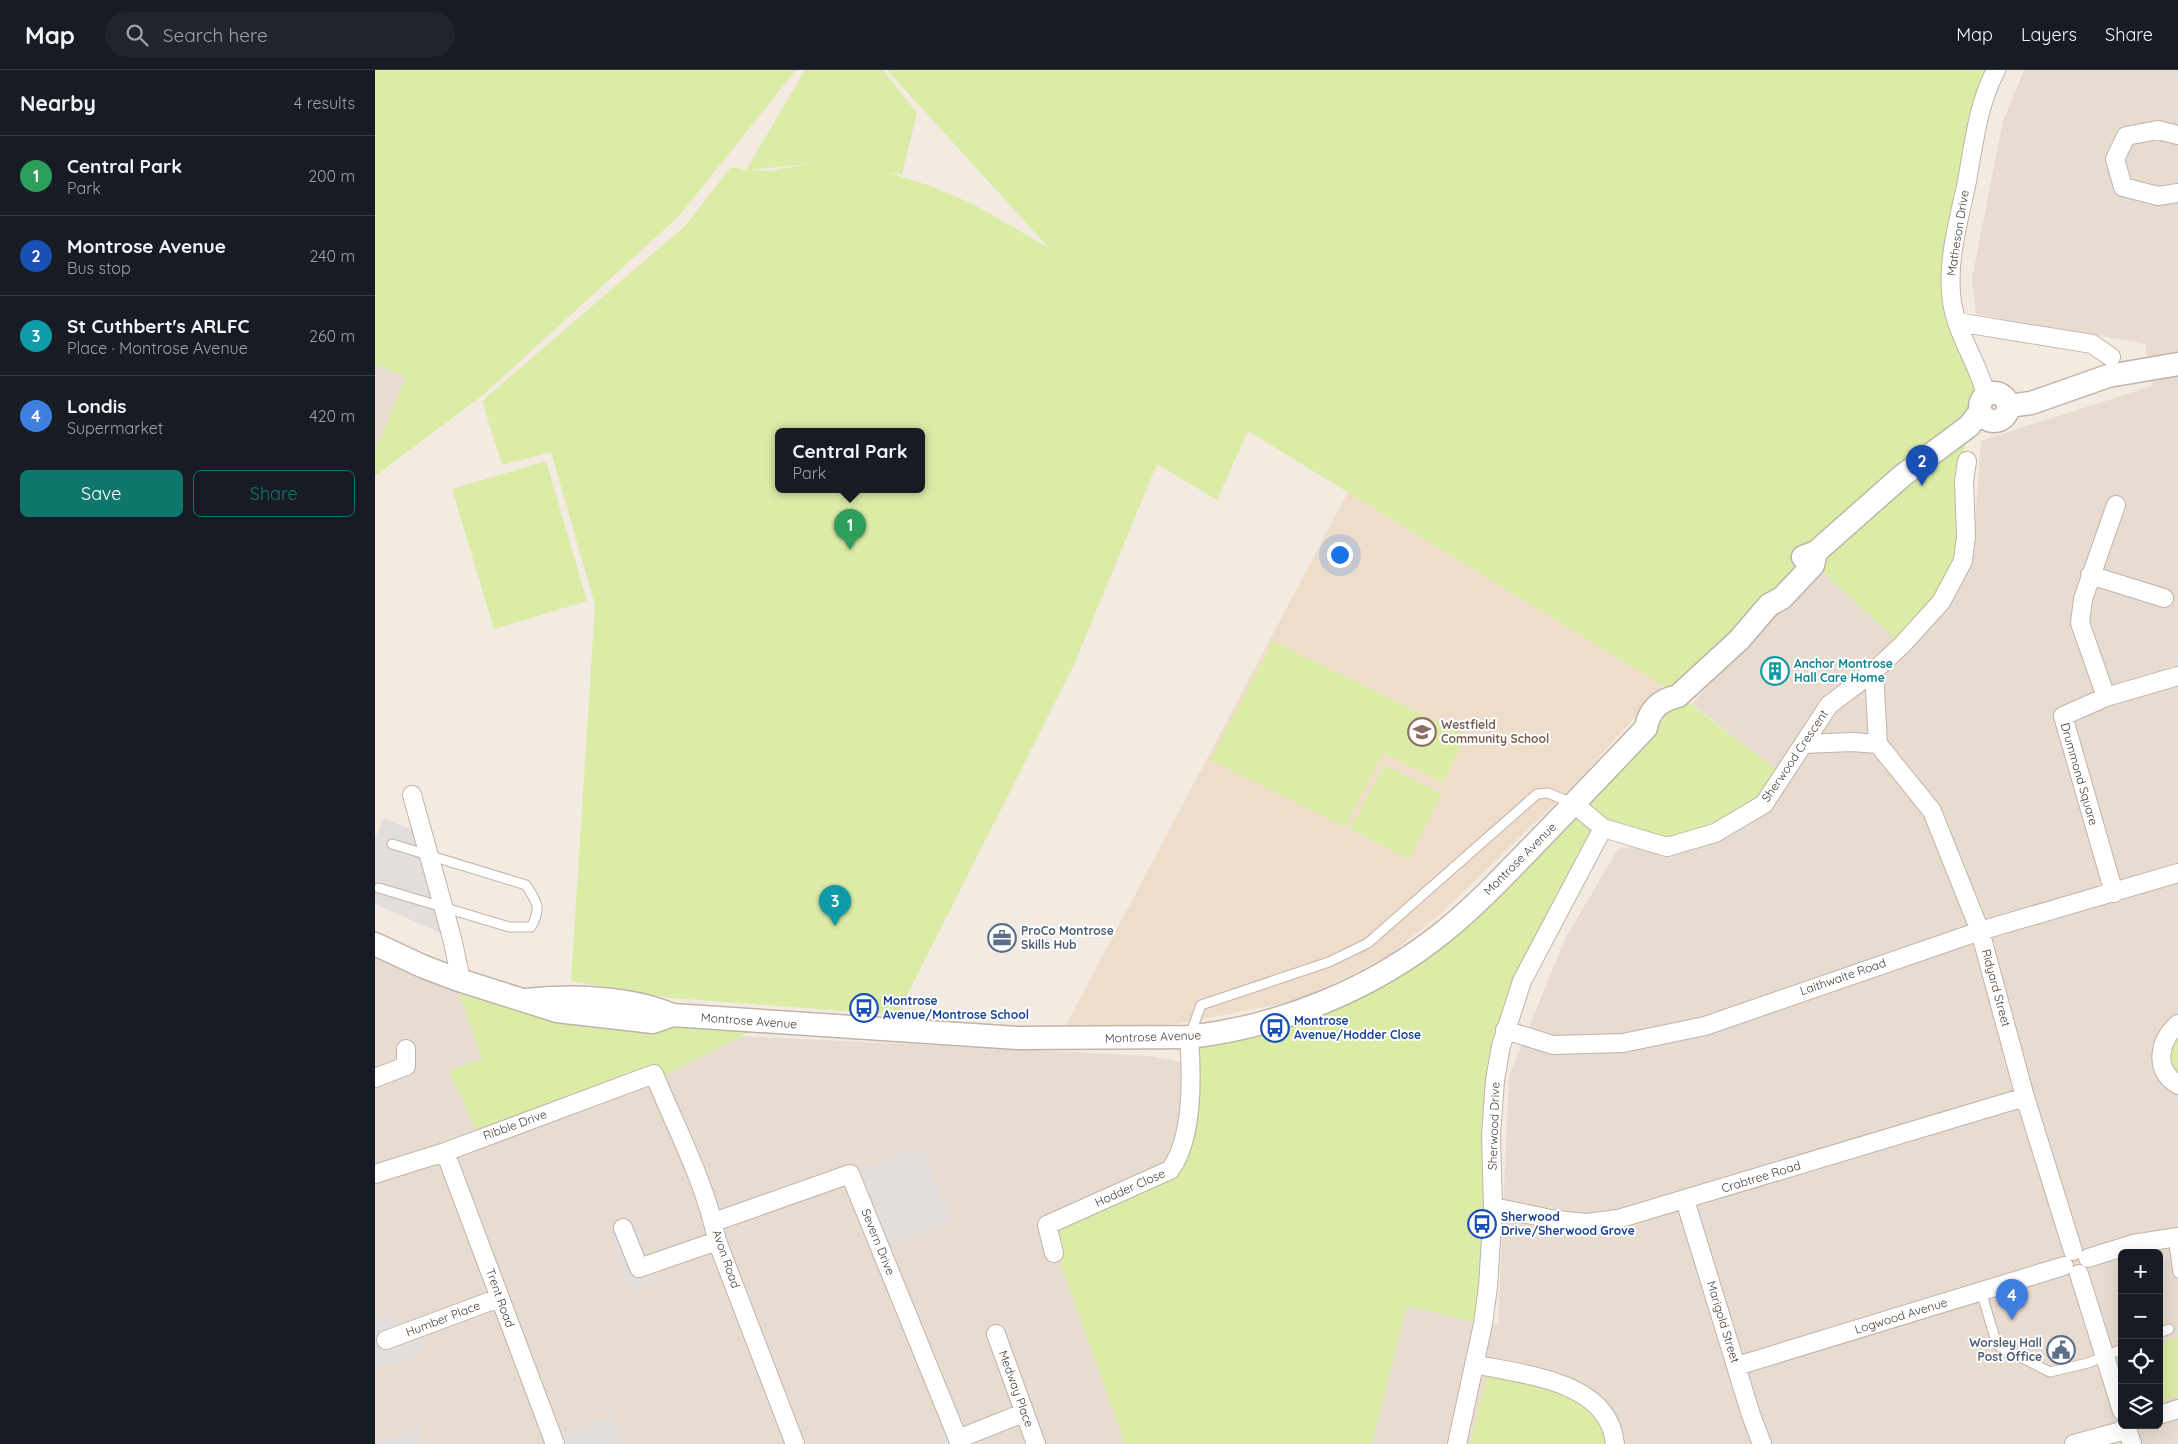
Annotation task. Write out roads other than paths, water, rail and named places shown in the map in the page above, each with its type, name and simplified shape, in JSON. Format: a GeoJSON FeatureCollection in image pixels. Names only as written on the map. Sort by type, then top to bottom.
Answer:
{"type":"FeatureCollection","features":[{"type":"Feature","properties":{"kind":"street","name":"Matheson Drive"},"geometry":{"type":"LineString","coordinates":[[1976,419],[1950,286],[1954,247],[1980,115],[1988,86],[1997,70]]}},
{"type":"Feature","properties":{"kind":"street"},"geometry":{"type":"LineString","coordinates":[[2178,135],[2158,130],[2126,136],[2115,158],[2123,188],[2158,196],[2178,193]]}},
{"type":"Feature","properties":{"kind":"street"},"geometry":{"type":"LineString","coordinates":[[1957,322],[2092,344],[2111,357]]}},
{"type":"Feature","properties":{"kind":"street"},"geometry":{"type":"LineString","coordinates":[[1976,419],[2001,395],[2008,406],[2031,403],[2108,376],[2178,364]]}},
{"type":"Feature","properties":{"kind":"street","name":"Montrose Avenue"},"geometry":{"type":"LineString","coordinates":[[375,944],[422,966],[526,1000],[558,997],[578,998],[653,1006],[672,1015],[1018,1038],[1189,1037],[1236,1029],[1311,1008],[1358,987],[1402,961],[1446,930],[1468,910],[1646,728],[1659,728],[1679,707],[1678,696],[1739,640],[1769,605],[1771,590],[1802,558],[1816,552],[1902,476],[1976,419]]}},
{"type":"Feature","properties":{"kind":"street","name":"Sherwood Crescent"},"geometry":{"type":"LineString","coordinates":[[1573,803],[1603,828],[1667,847],[1715,833],[1764,804],[1829,705],[1874,671],[1902,645],[1941,602],[1963,561],[1966,536],[1964,481],[1967,461]]}},
{"type":"Feature","properties":{"kind":"street"},"geometry":{"type":"LineString","coordinates":[[2106,697],[2080,623],[2083,599],[2090,575],[2116,505]]}},
{"type":"Feature","properties":{"kind":"street"},"geometry":{"type":"LineString","coordinates":[[2090,575],[2164,598]]}},
{"type":"Feature","properties":{"kind":"street"},"geometry":{"type":"LineString","coordinates":[[1803,744],[1852,742],[1878,744],[1874,671]]}},
{"type":"Feature","properties":{"kind":"street","name":"Drummond Square"},"geometry":{"type":"LineString","coordinates":[[2113,893],[2063,716],[2106,697],[2178,676]]}},
{"type":"Feature","properties":{"kind":"street","name":"Ridyard Street"},"geometry":{"type":"LineString","coordinates":[[1878,744],[1932,811],[1980,930],[2025,1097],[2076,1262],[2114,1353],[2119,1384]]}},
{"type":"Feature","properties":{"kind":"street"},"geometry":{"type":"LineString","coordinates":[[412,795],[444,908],[461,980]]}},
{"type":"Feature","properties":{"kind":"street","name":"Sherwood Drive"},"geometry":{"type":"LineString","coordinates":[[1457,1444],[1488,1287],[1493,1207],[1491,1135],[1495,1080],[1505,1030],[1522,981],[1603,828]]}},
{"type":"Feature","properties":{"kind":"street","name":"Laithwaite Road"},"geometry":{"type":"LineString","coordinates":[[1505,1030],[1553,1045],[1623,1043],[1705,1026],[1980,930],[2178,873]]}},
{"type":"Feature","properties":{"kind":"street"},"geometry":{"type":"LineString","coordinates":[[2178,1024],[2168,1033],[2161,1046],[2161,1060],[2166,1073],[2178,1085]]}},
{"type":"Feature","properties":{"kind":"street","name":"Hodder Close"},"geometry":{"type":"LineString","coordinates":[[1054,1253],[1047,1225],[1170,1170],[1180,1155],[1189,1107],[1189,1037]]}},
{"type":"Feature","properties":{"kind":"street"},"geometry":{"type":"LineString","coordinates":[[375,1078],[406,1066],[406,1048]]}},
{"type":"Feature","properties":{"kind":"street","name":"Ribble Drive"},"geometry":{"type":"LineString","coordinates":[[375,1174],[445,1152],[654,1074]]}},
{"type":"Feature","properties":{"kind":"street","name":"Avon Road"},"geometry":{"type":"LineString","coordinates":[[654,1074],[714,1222],[717,1241],[795,1444]]}},
{"type":"Feature","properties":{"kind":"street","name":"Crabtree Road"},"geometry":{"type":"LineString","coordinates":[[1493,1207],[1556,1220],[1587,1223],[1618,1219],[2025,1097]]}},
{"type":"Feature","properties":{"kind":"street","name":"Trent Road"},"geometry":{"type":"LineString","coordinates":[[445,1152],[555,1444]]}},
{"type":"Feature","properties":{"kind":"street","name":"Severn Drive"},"geometry":{"type":"LineString","coordinates":[[714,1222],[850,1174],[959,1442]]}},
{"type":"Feature","properties":{"kind":"street","name":"Marigold Street"},"geometry":{"type":"LineString","coordinates":[[1685,1200],[1762,1444]]}},
{"type":"Feature","properties":{"kind":"street"},"geometry":{"type":"LineString","coordinates":[[623,1228],[639,1268],[717,1241]]}},
{"type":"Feature","properties":{"kind":"street","name":"Logwood Avenue"},"geometry":{"type":"LineString","coordinates":[[1737,1366],[2133,1244],[2176,1237]]}},
{"type":"Feature","properties":{"kind":"street","name":"Humber Place"},"geometry":{"type":"LineString","coordinates":[[386,1340],[499,1298]]}},
{"type":"Feature","properties":{"kind":"street","name":"Medway Place"},"geometry":{"type":"LineString","coordinates":[[996,1334],[1023,1413],[1036,1444]]}},
{"type":"Feature","properties":{"kind":"street"},"geometry":{"type":"LineString","coordinates":[[1474,1364],[1560,1383],[1587,1396],[1604,1414],[1615,1444]]}},
{"type":"Feature","properties":{"kind":"street"},"geometry":{"type":"LineString","coordinates":[[2163,1414],[2178,1409]]}},
{"type":"Feature","properties":{"kind":"street"},"geometry":{"type":"LineString","coordinates":[[959,1442],[1023,1413]]}},
{"type":"Feature","properties":{"kind":"street"},"geometry":{"type":"LineString","coordinates":[[2074,1444],[2118,1432],[2120,1429]]}},
{"type":"Feature","properties":{"kind":"street","name":"Ridyard Street"},"geometry":{"type":"LineString","coordinates":[[2128,1429],[2132,1444]]}},
{"type":"Feature","properties":{"kind":"lane"},"geometry":{"type":"LineString","coordinates":[[1189,1037],[1201,1005],[1329,962],[1368,943],[1537,794],[1548,793],[1573,803]]}},
{"type":"Feature","properties":{"kind":"lane"},"geometry":{"type":"LineString","coordinates":[[379,888],[509,927],[531,927],[538,914],[537,901],[526,884],[392,844]]}},
{"type":"Feature","properties":{"kind":"lane"},"geometry":{"type":"LineString","coordinates":[[2176,1237],[2178,1273]]}},
{"type":"Feature","properties":{"kind":"lane"},"geometry":{"type":"LineString","coordinates":[[1981,1291],[1997,1345],[2050,1372],[2088,1363],[2114,1353]]}},
{"type":"Feature","properties":{"kind":"lane"},"geometry":{"type":"LineString","coordinates":[[2163,1331],[2169,1329]]}},
{"type":"Feature","properties":{"kind":"place","name":"Montrose Avenue"},"geometry":{"type":"Point","coordinates":[1922,486]}},
{"type":"Feature","properties":{"kind":"place","name":"Central Park"},"geometry":{"type":"Point","coordinates":[850,550]}},
{"type":"Feature","properties":{"kind":"place","name":"Anchor Montrose Hall Care Home"},"geometry":{"type":"Point","coordinates":[1775,671]}},
{"type":"Feature","properties":{"kind":"place","name":"Westfield Community School"},"geometry":{"type":"Point","coordinates":[1422,732]}},
{"type":"Feature","properties":{"kind":"place","name":"St Cuthbert's ARLFC"},"geometry":{"type":"Point","coordinates":[835,926]}},
{"type":"Feature","properties":{"kind":"place","name":"ProCo Montrose Skills Hub"},"geometry":{"type":"Point","coordinates":[1002,938]}},
{"type":"Feature","properties":{"kind":"place","name":"Montrose Avenue/Montrose School"},"geometry":{"type":"Point","coordinates":[864,1008]}},
{"type":"Feature","properties":{"kind":"place","name":"Montrose Avenue/Hodder Close"},"geometry":{"type":"Point","coordinates":[1275,1028]}},
{"type":"Feature","properties":{"kind":"place","name":"Sherwood Drive/Sherwood Grove"},"geometry":{"type":"Point","coordinates":[1482,1224]}},
{"type":"Feature","properties":{"kind":"place","name":"Londis"},"geometry":{"type":"Point","coordinates":[2012,1320]}},
{"type":"Feature","properties":{"kind":"place","name":"Worsley Hall Post Office"},"geometry":{"type":"Point","coordinates":[2061,1350]}}]}
